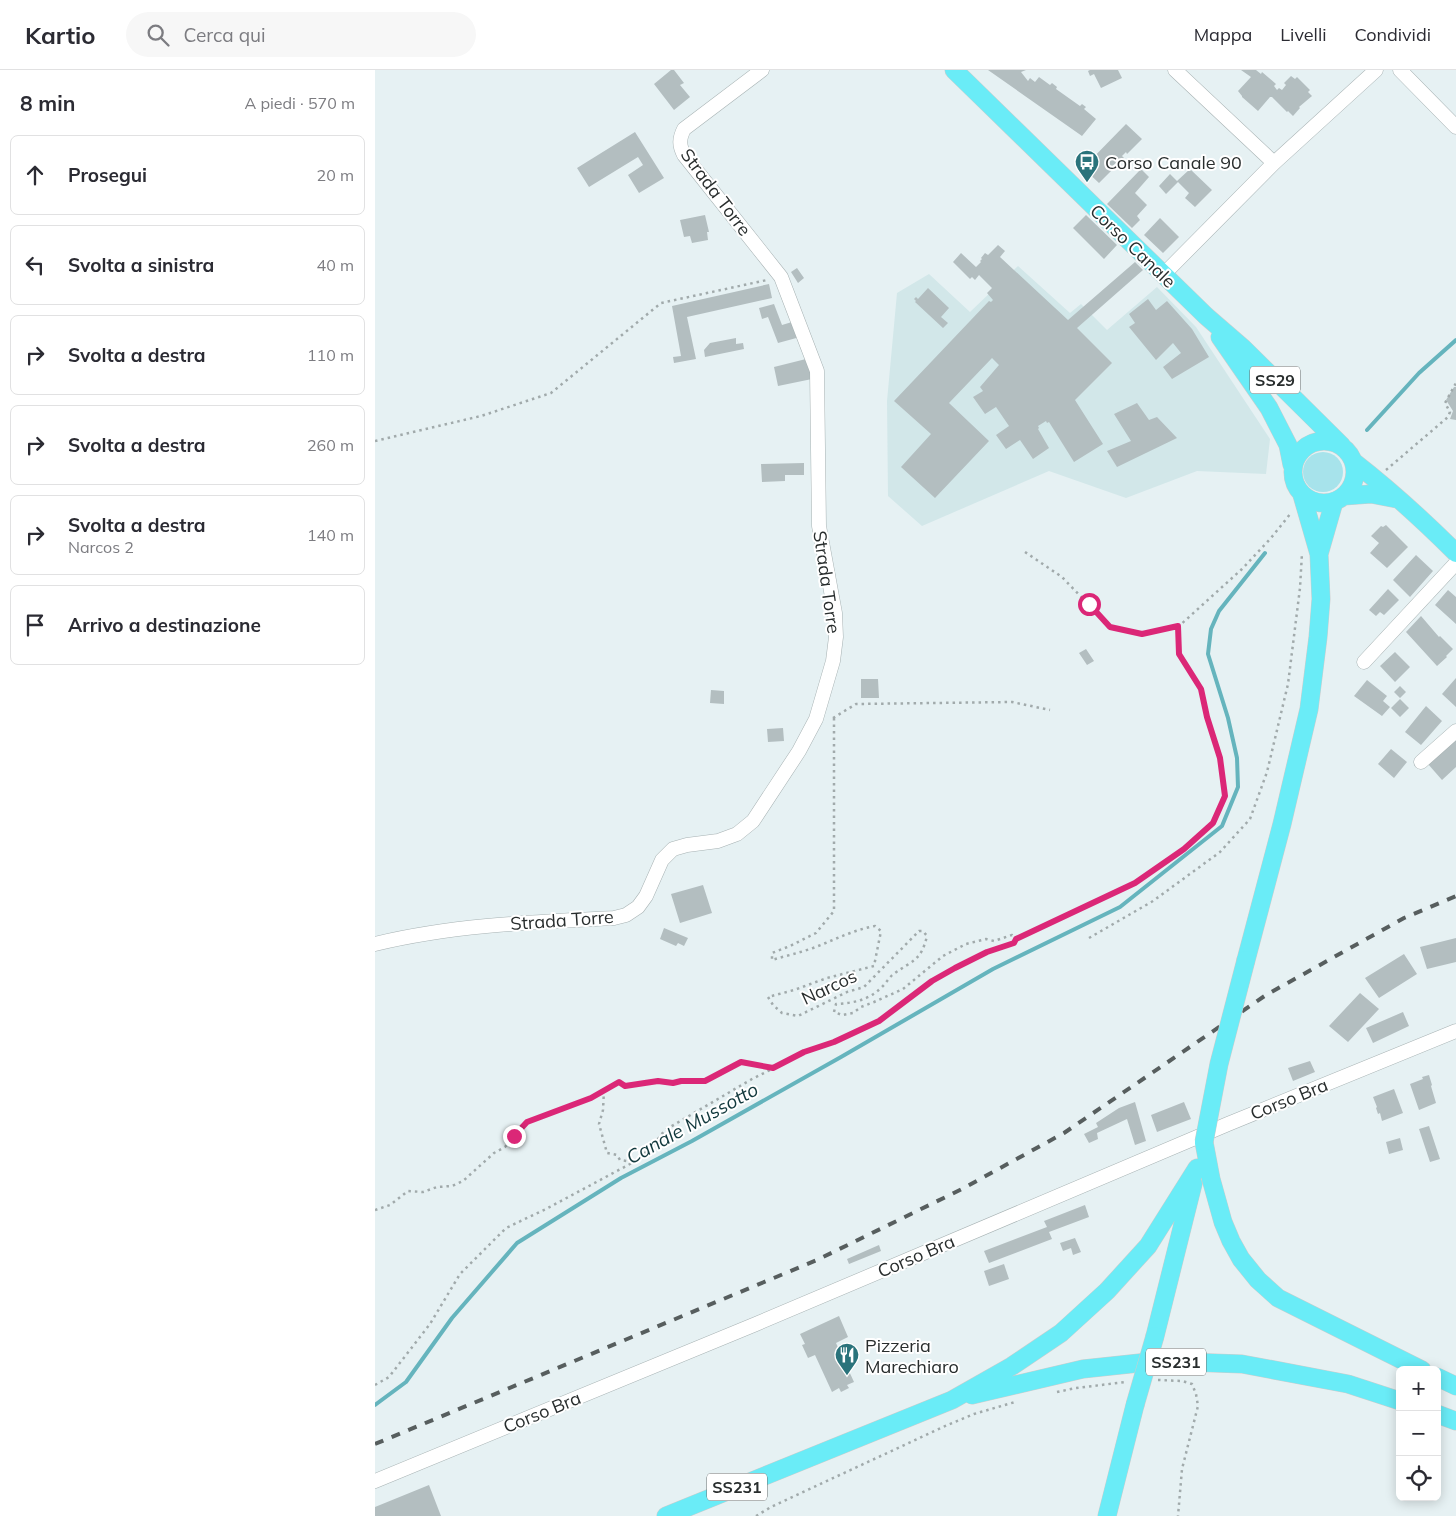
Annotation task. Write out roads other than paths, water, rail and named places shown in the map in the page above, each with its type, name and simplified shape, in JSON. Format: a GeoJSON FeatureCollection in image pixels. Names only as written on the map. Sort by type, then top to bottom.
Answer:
{"type":"FeatureCollection","features":[{"type":"Feature","properties":{"kind":"main road","name":"Corso Canale"},"geometry":{"type":"LineString","coordinates":[[953,70],[1163,275],[1243,348],[1341,446]]}},
{"type":"Feature","properties":{"kind":"main road","name":"Corso Canale"},"geometry":{"type":"LineString","coordinates":[[1206,316],[1269,408],[1289,446],[1293,465]]}},
{"type":"Feature","properties":{"kind":"main road"},"geometry":{"type":"LineString","coordinates":[[1107,1516],[1135,1405],[1202,1166],[1203,1142],[1219,1064],[1282,824],[1309,709],[1321,599],[1311,551],[1301,495],[1295,486],[1292,476],[1296,456],[1303,448],[1312,443],[1327,441],[1341,446],[1349,453],[1354,462],[1354,480],[1351,489],[1339,499],[1311,551]]}},
{"type":"Feature","properties":{"kind":"main road"},"geometry":{"type":"LineString","coordinates":[[1354,462],[1387,488],[1456,553]]}},
{"type":"Feature","properties":{"kind":"main road"},"geometry":{"type":"LineString","coordinates":[[1301,495],[1309,500],[1325,504],[1339,499],[1371,494],[1397,499]]}},
{"type":"Feature","properties":{"kind":"main road"},"geometry":{"type":"LineString","coordinates":[[1202,1166],[1231,1240],[1241,1259],[1259,1280],[1279,1298],[1414,1366]]}},
{"type":"Feature","properties":{"kind":"main road"},"geometry":{"type":"LineString","coordinates":[[952,1400],[1012,1366],[1061,1333],[1107,1291],[1148,1246],[1202,1166]]}},
{"type":"Feature","properties":{"kind":"main road","name":"SS231"},"geometry":{"type":"LineString","coordinates":[[666,1516],[952,1400],[1083,1369],[1158,1361],[1243,1364],[1348,1384],[1396,1400]]}},
{"type":"Feature","properties":{"kind":"main road"},"geometry":{"type":"LineString","coordinates":[[1441,1379],[1456,1386]]}},
{"type":"Feature","properties":{"kind":"main road"},"geometry":{"type":"LineString","coordinates":[[1441,1415],[1456,1420]]}},
{"type":"Feature","properties":{"kind":"main road"},"geometry":{"type":"LineString","coordinates":[[696,1516],[736,1500],[808,1458]]}},
{"type":"Feature","properties":{"kind":"street","name":"Strada Torre"},"geometry":{"type":"LineString","coordinates":[[375,944],[405,937],[499,924],[614,918],[626,915],[638,907],[646,896],[662,860],[673,850],[687,844],[718,841],[737,834],[753,821],[799,751],[816,719],[833,661],[836,637],[835,613],[819,526],[817,371],[781,277],[684,155],[680,146],[681,136],[685,129],[762,70]]}},
{"type":"Feature","properties":{"kind":"street"},"geometry":{"type":"LineString","coordinates":[[1175,70],[1274,163]]}},
{"type":"Feature","properties":{"kind":"street"},"geometry":{"type":"LineString","coordinates":[[1163,275],[1274,163],[1375,70]]}},
{"type":"Feature","properties":{"kind":"street"},"geometry":{"type":"LineString","coordinates":[[1399,70],[1456,127]]}},
{"type":"Feature","properties":{"kind":"street"},"geometry":{"type":"LineString","coordinates":[[1364,662],[1456,563]]}},
{"type":"Feature","properties":{"kind":"street"},"geometry":{"type":"LineString","coordinates":[[1421,762],[1456,731]]}},
{"type":"Feature","properties":{"kind":"street","name":"Corso Bra"},"geometry":{"type":"LineString","coordinates":[[375,1481],[746,1328],[1228,1124],[1456,1031]]}},
{"type":"Feature","properties":{"kind":"waterway","name":"Canale Mussotto"},"geometry":{"type":"LineString","coordinates":[[1367,430],[1419,373],[1456,340]]}},
{"type":"Feature","properties":{"kind":"waterway","name":"Canale Mussotto"},"geometry":{"type":"LineString","coordinates":[[375,1405],[406,1382],[452,1318],[517,1243],[621,1178],[692,1141],[993,969],[1120,907],[1222,826],[1238,787],[1237,758],[1228,718],[1208,654],[1211,629],[1219,611],[1265,553]]}},
{"type":"Feature","properties":{"kind":"railway"},"geometry":{"type":"LineString","coordinates":[[375,1444],[817,1260],[962,1189],[1064,1133],[1266,995],[1404,918],[1456,896]]}},
{"type":"Feature","properties":{"kind":"place","name":"Corso Canale 90"},"geometry":{"type":"Point","coordinates":[1087,183]}},
{"type":"Feature","properties":{"kind":"place","name":"Pizzeria Marechiaro"},"geometry":{"type":"Point","coordinates":[847,1376]}}]}
